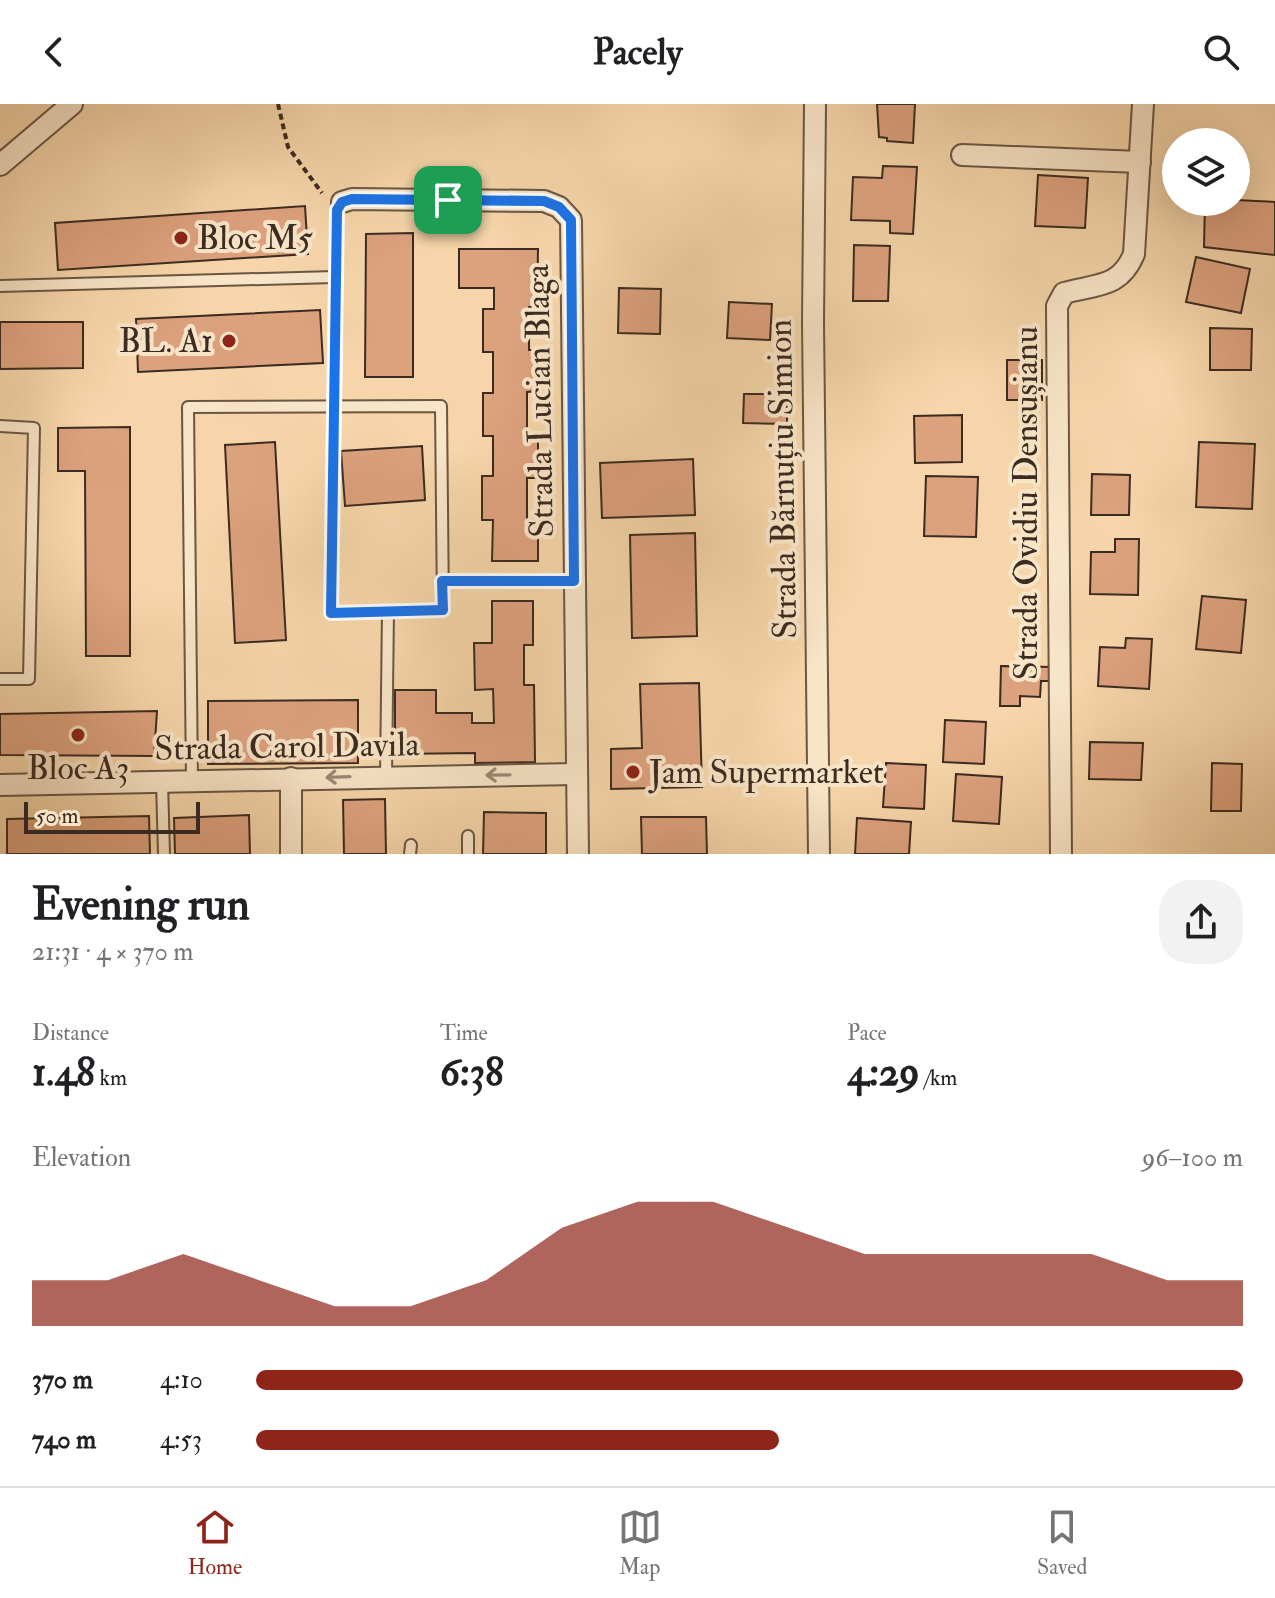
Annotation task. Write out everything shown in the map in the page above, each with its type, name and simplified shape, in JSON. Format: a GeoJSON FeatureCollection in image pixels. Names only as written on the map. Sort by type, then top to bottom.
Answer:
{"type":"FeatureCollection","features":[{"type":"Feature","properties":{"kind":"street"},"geometry":{"type":"LineString","coordinates":[[1,159],[72,104]]}},
{"type":"Feature","properties":{"kind":"street","name":"Strada Bărnuțiu Simion"},"geometry":{"type":"LineString","coordinates":[[815,104],[813,323],[819,854]]}},
{"type":"Feature","properties":{"kind":"street","name":"Strada Ovidiu Densușianu"},"geometry":{"type":"LineString","coordinates":[[1061,854],[1057,306],[1064,293],[1118,279],[1128,268],[1134,254],[1143,104]]}},
{"type":"Feature","properties":{"kind":"street"},"geometry":{"type":"LineString","coordinates":[[962,155],[1140,162]]}},
{"type":"Feature","properties":{"kind":"street","name":"Strada Lucian Blaga"},"geometry":{"type":"LineString","coordinates":[[339,206],[352,199],[544,201],[559,207],[571,220],[578,854]]}},
{"type":"Feature","properties":{"kind":"street","name":"Strada Carol Davila"},"geometry":{"type":"LineString","coordinates":[[0,785],[576,774]]}},
{"type":"Feature","properties":{"kind":"street"},"geometry":{"type":"LineString","coordinates":[[291,778],[291,854]]}},
{"type":"Feature","properties":{"kind":"lane"},"geometry":{"type":"LineString","coordinates":[[192,781],[188,407],[334,407],[441,406],[443,610],[331,613],[334,407],[334,277],[339,206]]}},
{"type":"Feature","properties":{"kind":"lane"},"geometry":{"type":"LineString","coordinates":[[0,286],[334,277]]}},
{"type":"Feature","properties":{"kind":"lane"},"geometry":{"type":"LineString","coordinates":[[0,426],[34,428],[29,679],[0,679]]}},
{"type":"Feature","properties":{"kind":"lane"},"geometry":{"type":"LineString","coordinates":[[386,776],[388,611]]}},
{"type":"Feature","properties":{"kind":"lane"},"geometry":{"type":"LineString","coordinates":[[162,782],[164,854]]}},
{"type":"Feature","properties":{"kind":"lane"},"geometry":{"type":"LineString","coordinates":[[468,836],[468,854]]}},
{"type":"Feature","properties":{"kind":"path"},"geometry":{"type":"LineString","coordinates":[[278,104],[288,147],[339,206]]}},
{"type":"Feature","properties":{"kind":"path"},"geometry":{"type":"LineString","coordinates":[[442,581],[574,581]]}},
{"type":"Feature","properties":{"kind":"building"},"geometry":{"type":"Polygon","coordinates":[[[877,104],[915,104],[913,143],[887,141],[887,138],[879,137],[877,104]]]}},
{"type":"Feature","properties":{"kind":"building"},"geometry":{"type":"Polygon","coordinates":[[[883,166],[917,167],[913,234],[890,233],[890,221],[851,220],[853,177],[882,178],[883,166]]]}},
{"type":"Feature","properties":{"kind":"building"},"geometry":{"type":"Polygon","coordinates":[[[1038,175],[1088,178],[1085,228],[1035,226],[1038,175]]]}},
{"type":"Feature","properties":{"kind":"building"},"geometry":{"type":"Polygon","coordinates":[[[1250,201],[1275,202],[1275,255],[1204,247],[1205,216],[1250,216],[1250,201]]]}},
{"type":"Feature","properties":{"kind":"building","name":"Bloc M5"},"geometry":{"type":"Polygon","coordinates":[[[305,206],[308,254],[58,270],[55,223],[305,206]]]}},
{"type":"Feature","properties":{"kind":"building"},"geometry":{"type":"Polygon","coordinates":[[[413,233],[413,377],[365,377],[366,234],[413,233]]]}},
{"type":"Feature","properties":{"kind":"building"},"geometry":{"type":"Polygon","coordinates":[[[854,245],[890,246],[888,301],[853,301],[854,245]]]}},
{"type":"Feature","properties":{"kind":"building"},"geometry":{"type":"Polygon","coordinates":[[[459,249],[538,249],[537,307],[529,307],[529,350],[538,350],[538,391],[527,392],[527,436],[538,436],[538,478],[527,478],[527,519],[538,519],[538,561],[492,561],[493,520],[482,520],[482,476],[493,476],[493,436],[483,436],[483,393],[493,393],[493,352],[483,352],[483,309],[494,309],[494,288],[459,288],[459,249]]]}},
{"type":"Feature","properties":{"kind":"building"},"geometry":{"type":"Polygon","coordinates":[[[1196,257],[1250,269],[1241,313],[1186,302],[1196,257]]]}},
{"type":"Feature","properties":{"kind":"building"},"geometry":{"type":"Polygon","coordinates":[[[619,288],[661,289],[660,334],[618,333],[619,288]]]}},
{"type":"Feature","properties":{"kind":"building"},"geometry":{"type":"Polygon","coordinates":[[[729,302],[772,304],[770,340],[727,338],[729,302]]]}},
{"type":"Feature","properties":{"kind":"building","name":"BL. A1"},"geometry":{"type":"Polygon","coordinates":[[[320,310],[323,363],[138,372],[136,319],[320,310]]]}},
{"type":"Feature","properties":{"kind":"building"},"geometry":{"type":"Polygon","coordinates":[[[0,322],[83,322],[83,368],[0,369],[0,322]]]}},
{"type":"Feature","properties":{"kind":"building"},"geometry":{"type":"Polygon","coordinates":[[[1210,328],[1252,329],[1251,370],[1210,370],[1210,328]]]}},
{"type":"Feature","properties":{"kind":"building"},"geometry":{"type":"Polygon","coordinates":[[[1007,360],[1042,360],[1042,400],[1007,400],[1007,360]]]}},
{"type":"Feature","properties":{"kind":"building"},"geometry":{"type":"Polygon","coordinates":[[[744,394],[787,394],[787,424],[743,423],[744,394]]]}},
{"type":"Feature","properties":{"kind":"building"},"geometry":{"type":"Polygon","coordinates":[[[962,415],[962,462],[915,463],[914,416],[962,415]]]}},
{"type":"Feature","properties":{"kind":"building"},"geometry":{"type":"Polygon","coordinates":[[[130,427],[130,656],[86,656],[85,471],[58,471],[58,428],[130,427]]]}},
{"type":"Feature","properties":{"kind":"building"},"geometry":{"type":"Polygon","coordinates":[[[275,442],[286,640],[235,643],[225,445],[275,442]]]}},
{"type":"Feature","properties":{"kind":"building"},"geometry":{"type":"Polygon","coordinates":[[[1199,442],[1255,444],[1252,509],[1196,507],[1199,442]]]}},
{"type":"Feature","properties":{"kind":"building"},"geometry":{"type":"Polygon","coordinates":[[[422,446],[425,500],[345,506],[341,451],[422,446]]]}},
{"type":"Feature","properties":{"kind":"building"},"geometry":{"type":"Polygon","coordinates":[[[693,459],[695,515],[602,518],[600,463],[693,459]]]}},
{"type":"Feature","properties":{"kind":"building"},"geometry":{"type":"Polygon","coordinates":[[[1092,474],[1130,475],[1129,515],[1091,515],[1092,474]]]}},
{"type":"Feature","properties":{"kind":"building"},"geometry":{"type":"Polygon","coordinates":[[[926,476],[978,477],[976,537],[924,536],[926,476]]]}},
{"type":"Feature","properties":{"kind":"building"},"geometry":{"type":"Polygon","coordinates":[[[695,533],[697,636],[632,638],[630,535],[695,533]]]}},
{"type":"Feature","properties":{"kind":"building"},"geometry":{"type":"Polygon","coordinates":[[[1115,539],[1139,539],[1138,595],[1090,594],[1091,552],[1115,552],[1115,539]]]}},
{"type":"Feature","properties":{"kind":"building"},"geometry":{"type":"Polygon","coordinates":[[[1202,596],[1246,600],[1241,653],[1196,649],[1202,596]]]}},
{"type":"Feature","properties":{"kind":"building"},"geometry":{"type":"Polygon","coordinates":[[[492,601],[533,601],[533,645],[524,645],[524,685],[534,685],[535,762],[475,763],[475,753],[395,754],[395,690],[436,690],[436,713],[472,713],[472,723],[494,723],[493,689],[475,690],[474,643],[492,643],[492,601]]]}},
{"type":"Feature","properties":{"kind":"building"},"geometry":{"type":"Polygon","coordinates":[[[1126,638],[1152,639],[1149,689],[1098,686],[1100,647],[1125,648],[1126,638]]]}},
{"type":"Feature","properties":{"kind":"building"},"geometry":{"type":"Polygon","coordinates":[[[1001,666],[1051,667],[1051,681],[1041,681],[1040,697],[1020,696],[1020,706],[1000,706],[1001,666]]]}},
{"type":"Feature","properties":{"kind":"building"},"geometry":{"type":"Polygon","coordinates":[[[699,683],[702,787],[611,789],[611,749],[642,748],[640,684],[699,683]]]}},
{"type":"Feature","properties":{"kind":"building"},"geometry":{"type":"Polygon","coordinates":[[[358,700],[358,763],[208,764],[208,701],[358,700]]]}},
{"type":"Feature","properties":{"kind":"building","name":"Bloc A3"},"geometry":{"type":"Polygon","coordinates":[[[157,711],[154,756],[0,755],[0,714],[157,711]]]}},
{"type":"Feature","properties":{"kind":"building"},"geometry":{"type":"Polygon","coordinates":[[[945,720],[986,722],[984,764],[943,762],[945,720]]]}},
{"type":"Feature","properties":{"kind":"building"},"geometry":{"type":"Polygon","coordinates":[[[1090,742],[1143,743],[1141,780],[1089,779],[1090,742]]]}},
{"type":"Feature","properties":{"kind":"building"},"geometry":{"type":"Polygon","coordinates":[[[886,763],[926,765],[924,809],[883,807],[886,763]]]}},
{"type":"Feature","properties":{"kind":"building"},"geometry":{"type":"Polygon","coordinates":[[[1212,763],[1242,764],[1241,811],[1211,811],[1212,763]]]}},
{"type":"Feature","properties":{"kind":"building"},"geometry":{"type":"Polygon","coordinates":[[[956,774],[1002,777],[999,824],[953,821],[956,774]]]}},
{"type":"Feature","properties":{"kind":"building"},"geometry":{"type":"Polygon","coordinates":[[[385,799],[386,854],[344,854],[343,800],[385,799]]]}},
{"type":"Feature","properties":{"kind":"building"},"geometry":{"type":"Polygon","coordinates":[[[484,812],[546,813],[546,854],[483,854],[484,812]]]}},
{"type":"Feature","properties":{"kind":"building"},"geometry":{"type":"Polygon","coordinates":[[[249,815],[250,854],[175,854],[174,818],[249,815]]]}},
{"type":"Feature","properties":{"kind":"building"},"geometry":{"type":"Polygon","coordinates":[[[149,816],[150,854],[7,854],[7,819],[149,816]]]}},
{"type":"Feature","properties":{"kind":"building"},"geometry":{"type":"Polygon","coordinates":[[[641,817],[706,817],[707,854],[642,854],[641,817]]]}},
{"type":"Feature","properties":{"kind":"building"},"geometry":{"type":"Polygon","coordinates":[[[857,818],[911,822],[909,854],[855,854],[857,818]]]}},
{"type":"Feature","properties":{"kind":"place","name":"Bloc M5"},"geometry":{"type":"Point","coordinates":[181,238]}},
{"type":"Feature","properties":{"kind":"place","name":"BL. A1"},"geometry":{"type":"Point","coordinates":[229,341]}},
{"type":"Feature","properties":{"kind":"place","name":"Bloc A3"},"geometry":{"type":"Point","coordinates":[78,735]}},
{"type":"Feature","properties":{"kind":"place","name":"Jam Supermarket"},"geometry":{"type":"Point","coordinates":[633,772]}},
{"type":"Feature","properties":{"kind":"route"},"geometry":{"type":"LineString","coordinates":[[352,199],[448,200],[544,201],[559,207],[571,220],[574,581],[442,581],[443,610],[331,613],[337,210],[342,202],[352,199]]}}]}
